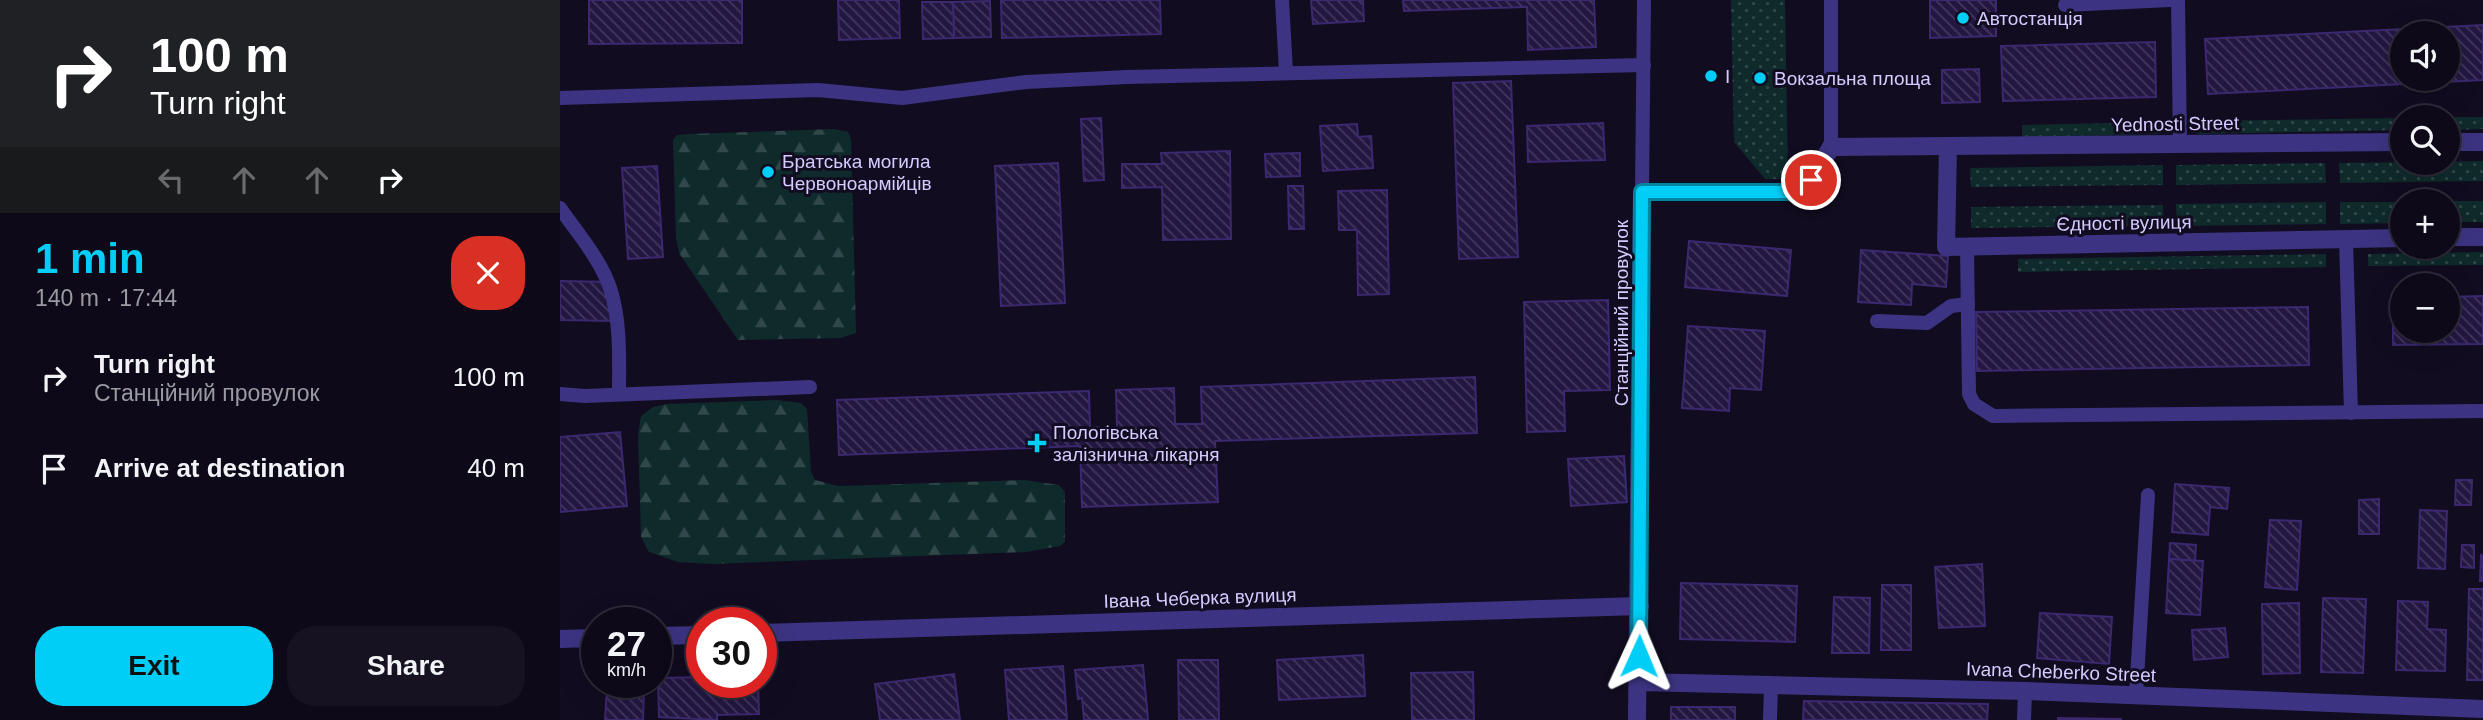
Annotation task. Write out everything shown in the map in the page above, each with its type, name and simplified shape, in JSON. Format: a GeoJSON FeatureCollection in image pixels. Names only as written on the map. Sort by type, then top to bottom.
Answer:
{"type":"FeatureCollection","features":[{"type":"Feature","properties":{"kind":"street","name":"Yednosti Street"},"geometry":{"type":"LineString","coordinates":[[1948,147],[2390,142]]}},
{"type":"Feature","properties":{"kind":"street"},"geometry":{"type":"LineString","coordinates":[[2460,142],[2483,142]]}},
{"type":"Feature","properties":{"kind":"street"},"geometry":{"type":"LineString","coordinates":[[1642,192],[1790,192],[1802,188],[1811,180],[1831,147],[1948,147],[1946,247],[1967,247]]}},
{"type":"Feature","properties":{"kind":"street","name":"Станційний провулок"},"geometry":{"type":"LineString","coordinates":[[1637,720],[1642,192]]}},
{"type":"Feature","properties":{"kind":"street"},"geometry":{"type":"LineString","coordinates":[[2460,237],[2483,236]]}},
{"type":"Feature","properties":{"kind":"street","name":"Єдності вулиця"},"geometry":{"type":"LineString","coordinates":[[1967,247],[2390,238]]}},
{"type":"Feature","properties":{"kind":"street","name":"Івана Чеберка вулиця"},"geometry":{"type":"LineString","coordinates":[[777,633],[1640,606]]}},
{"type":"Feature","properties":{"kind":"street"},"geometry":{"type":"LineString","coordinates":[[560,639],[581,638]]}},
{"type":"Feature","properties":{"kind":"street","name":"Ivana Cheberko Street"},"geometry":{"type":"LineString","coordinates":[[1638,682],[2025,691],[2483,709]]}},
{"type":"Feature","properties":{"kind":"lane"},"geometry":{"type":"LineString","coordinates":[[1282,0],[1286,72]]}},
{"type":"Feature","properties":{"kind":"lane"},"geometry":{"type":"LineString","coordinates":[[1642,192],[1644,0]]}},
{"type":"Feature","properties":{"kind":"lane"},"geometry":{"type":"LineString","coordinates":[[1831,147],[1832,0]]}},
{"type":"Feature","properties":{"kind":"lane"},"geometry":{"type":"LineString","coordinates":[[2065,5],[2170,0]]}},
{"type":"Feature","properties":{"kind":"lane"},"geometry":{"type":"LineString","coordinates":[[2178,0],[2180,145]]}},
{"type":"Feature","properties":{"kind":"lane"},"geometry":{"type":"LineString","coordinates":[[560,98],[818,90],[902,98],[1026,82],[1286,72],[1644,65]]}},
{"type":"Feature","properties":{"kind":"lane"},"geometry":{"type":"LineString","coordinates":[[560,208],[597,261],[611,290],[617,321],[619,394]]}},
{"type":"Feature","properties":{"kind":"lane"},"geometry":{"type":"LineString","coordinates":[[2346,239],[2351,413]]}},
{"type":"Feature","properties":{"kind":"lane"},"geometry":{"type":"LineString","coordinates":[[1967,247],[1969,394],[1974,404],[1993,416],[2483,411]]}},
{"type":"Feature","properties":{"kind":"lane"},"geometry":{"type":"LineString","coordinates":[[1877,321],[1927,323],[1951,306],[1968,304]]}},
{"type":"Feature","properties":{"kind":"lane"},"geometry":{"type":"LineString","coordinates":[[560,394],[810,387]]}},
{"type":"Feature","properties":{"kind":"lane"},"geometry":{"type":"LineString","coordinates":[[2136,695],[2148,495]]}},
{"type":"Feature","properties":{"kind":"lane"},"geometry":{"type":"LineString","coordinates":[[1770,720],[1771,685]]}},
{"type":"Feature","properties":{"kind":"lane"},"geometry":{"type":"LineString","coordinates":[[2024,720],[2025,691]]}},
{"type":"Feature","properties":{"kind":"green space"},"geometry":{"type":"Polygon","coordinates":[[[1731,0],[1785,0],[1788,179],[1765,179],[1734,142],[1731,0]]]}},
{"type":"Feature","properties":{"kind":"green space"},"geometry":{"type":"Polygon","coordinates":[[[2460,117],[2483,117],[2483,129],[2460,130],[2460,117]]]}},
{"type":"Feature","properties":{"kind":"green space"},"geometry":{"type":"Polygon","coordinates":[[[2390,118],[2390,130],[2197,134],[2197,121],[2390,118]]]}},
{"type":"Feature","properties":{"kind":"green space"},"geometry":{"type":"Polygon","coordinates":[[[2161,122],[2161,134],[2022,137],[2022,125],[2161,122]]]}},
{"type":"Feature","properties":{"kind":"green space"},"geometry":{"type":"Polygon","coordinates":[[[834,129],[848,132],[851,139],[856,333],[841,338],[738,340],[679,253],[676,238],[673,140],[677,135],[689,134],[834,129]]]}},
{"type":"Feature","properties":{"kind":"green space"},"geometry":{"type":"Polygon","coordinates":[[[2460,161],[2483,161],[2483,181],[2340,183],[2339,163],[2390,162],[2390,175],[2460,175],[2460,161]]]}},
{"type":"Feature","properties":{"kind":"green space"},"geometry":{"type":"Polygon","coordinates":[[[2325,163],[2326,183],[2176,185],[2176,165],[2325,163]]]}},
{"type":"Feature","properties":{"kind":"green space"},"geometry":{"type":"Polygon","coordinates":[[[2163,165],[2163,185],[1971,187],[1970,168],[2163,165]]]}},
{"type":"Feature","properties":{"kind":"green space"},"geometry":{"type":"Polygon","coordinates":[[[2460,201],[2483,201],[2483,222],[2460,222],[2460,201]]]}},
{"type":"Feature","properties":{"kind":"green space"},"geometry":{"type":"Polygon","coordinates":[[[2326,202],[2326,224],[2177,226],[2176,204],[2326,202]]]}},
{"type":"Feature","properties":{"kind":"green space"},"geometry":{"type":"Polygon","coordinates":[[[2340,202],[2390,202],[2390,223],[2340,224],[2340,202]]]}},
{"type":"Feature","properties":{"kind":"green space"},"geometry":{"type":"Polygon","coordinates":[[[2163,205],[2164,226],[1971,228],[1971,207],[2163,205]]]}},
{"type":"Feature","properties":{"kind":"green space"},"geometry":{"type":"Polygon","coordinates":[[[2460,252],[2483,252],[2483,265],[2368,266],[2368,254],[2390,254],[2390,259],[2460,259],[2460,252]]]}},
{"type":"Feature","properties":{"kind":"green space"},"geometry":{"type":"Polygon","coordinates":[[[2326,254],[2326,267],[2018,272],[2018,259],[2326,254]]]}},
{"type":"Feature","properties":{"kind":"green space"},"geometry":{"type":"Polygon","coordinates":[[[777,400],[801,403],[807,409],[811,472],[815,480],[838,486],[1024,480],[1059,485],[1065,492],[1065,542],[1060,546],[1026,552],[712,564],[678,562],[649,552],[641,537],[638,434],[641,416],[653,407],[667,404],[777,400]]]}},
{"type":"Feature","properties":{"kind":"building"},"geometry":{"type":"Polygon","coordinates":[[[589,0],[742,0],[742,43],[589,44],[589,0]]]}},
{"type":"Feature","properties":{"kind":"building"},"geometry":{"type":"Polygon","coordinates":[[[838,0],[899,0],[900,38],[839,40],[838,0]]]}},
{"type":"Feature","properties":{"kind":"building"},"geometry":{"type":"Polygon","coordinates":[[[1001,0],[1160,0],[1161,34],[1002,38],[1001,0]]]}},
{"type":"Feature","properties":{"kind":"building"},"geometry":{"type":"Polygon","coordinates":[[[1311,0],[1363,0],[1364,21],[1313,24],[1311,0]]]}},
{"type":"Feature","properties":{"kind":"building"},"geometry":{"type":"Polygon","coordinates":[[[1403,0],[1594,0],[1596,47],[1528,50],[1527,7],[1404,11],[1403,0]]]}},
{"type":"Feature","properties":{"kind":"building","name":"Автостанція"},"geometry":{"type":"Polygon","coordinates":[[[1930,0],[1996,0],[1996,36],[1930,38],[1930,0]]]}},
{"type":"Feature","properties":{"kind":"building"},"geometry":{"type":"Polygon","coordinates":[[[990,1],[991,37],[954,38],[953,2],[990,1]]]}},
{"type":"Feature","properties":{"kind":"building"},"geometry":{"type":"Polygon","coordinates":[[[922,2],[953,2],[954,38],[923,39],[922,2]]]}},
{"type":"Feature","properties":{"kind":"building"},"geometry":{"type":"Polygon","coordinates":[[[2483,25],[2483,80],[2460,81],[2460,26],[2483,25]]]}},
{"type":"Feature","properties":{"kind":"building"},"geometry":{"type":"Polygon","coordinates":[[[2390,30],[2390,85],[2208,94],[2205,39],[2390,30]]]}},
{"type":"Feature","properties":{"kind":"building"},"geometry":{"type":"Polygon","coordinates":[[[2155,42],[2156,97],[2003,101],[2001,46],[2155,42]]]}},
{"type":"Feature","properties":{"kind":"building"},"geometry":{"type":"Polygon","coordinates":[[[1979,69],[1980,102],[1942,103],[1942,70],[1979,69]]]}},
{"type":"Feature","properties":{"kind":"building"},"geometry":{"type":"Polygon","coordinates":[[[1511,81],[1518,257],[1459,259],[1453,83],[1511,81]]]}},
{"type":"Feature","properties":{"kind":"building"},"geometry":{"type":"Polygon","coordinates":[[[1101,118],[1104,180],[1084,181],[1081,119],[1101,118]]]}},
{"type":"Feature","properties":{"kind":"building"},"geometry":{"type":"Polygon","coordinates":[[[1603,123],[1605,160],[1528,162],[1527,126],[1603,123]]]}},
{"type":"Feature","properties":{"kind":"building"},"geometry":{"type":"Polygon","coordinates":[[[1357,124],[1358,137],[1371,136],[1373,168],[1323,171],[1320,126],[1357,124]]]}},
{"type":"Feature","properties":{"kind":"building"},"geometry":{"type":"Polygon","coordinates":[[[1230,151],[1231,239],[1163,240],[1162,187],[1122,188],[1122,164],[1162,164],[1161,153],[1230,151]]]}},
{"type":"Feature","properties":{"kind":"building"},"geometry":{"type":"Polygon","coordinates":[[[1300,153],[1300,176],[1266,177],[1265,154],[1300,153]]]}},
{"type":"Feature","properties":{"kind":"building"},"geometry":{"type":"Polygon","coordinates":[[[1058,163],[1065,303],[1001,306],[995,166],[1058,163]]]}},
{"type":"Feature","properties":{"kind":"building"},"geometry":{"type":"Polygon","coordinates":[[[657,166],[663,257],[628,259],[622,168],[657,166]]]}},
{"type":"Feature","properties":{"kind":"building"},"geometry":{"type":"Polygon","coordinates":[[[1288,186],[1303,186],[1304,229],[1289,229],[1288,186]]]}},
{"type":"Feature","properties":{"kind":"building"},"geometry":{"type":"Polygon","coordinates":[[[1387,190],[1389,294],[1358,295],[1357,230],[1339,230],[1338,191],[1387,190]]]}},
{"type":"Feature","properties":{"kind":"building"},"geometry":{"type":"Polygon","coordinates":[[[1689,241],[1791,250],[1787,296],[1685,287],[1689,241]]]}},
{"type":"Feature","properties":{"kind":"building"},"geometry":{"type":"Polygon","coordinates":[[[1861,250],[1948,256],[1946,287],[1912,284],[1911,305],[1858,302],[1861,250]]]}},
{"type":"Feature","properties":{"kind":"building"},"geometry":{"type":"Polygon","coordinates":[[[560,281],[612,282],[612,321],[560,320],[560,281]]]}},
{"type":"Feature","properties":{"kind":"building"},"geometry":{"type":"Polygon","coordinates":[[[2483,296],[2483,344],[2393,345],[2460,343],[2460,297],[2483,296]]]}},
{"type":"Feature","properties":{"kind":"building"},"geometry":{"type":"Polygon","coordinates":[[[1608,300],[1610,390],[1564,391],[1565,431],[1527,432],[1524,302],[1608,300]]]}},
{"type":"Feature","properties":{"kind":"building"},"geometry":{"type":"Polygon","coordinates":[[[2308,307],[2309,365],[1977,371],[1976,312],[2308,307]]]}},
{"type":"Feature","properties":{"kind":"building"},"geometry":{"type":"Polygon","coordinates":[[[1688,326],[1765,331],[1761,390],[1730,388],[1729,411],[1682,408],[1688,326]]]}},
{"type":"Feature","properties":{"kind":"building"},"geometry":{"type":"Polygon","coordinates":[[[1475,377],[1477,433],[1215,441],[1218,502],[1082,507],[1080,446],[839,455],[837,400],[1089,391],[1090,427],[1117,427],[1116,390],[1174,388],[1175,424],[1202,424],[1201,387],[1475,377]]]}},
{"type":"Feature","properties":{"kind":"building"},"geometry":{"type":"Polygon","coordinates":[[[620,432],[627,506],[560,512],[560,437],[620,432]]]}},
{"type":"Feature","properties":{"kind":"building"},"geometry":{"type":"Polygon","coordinates":[[[1624,456],[1627,502],[1571,506],[1568,459],[1624,456]]]}},
{"type":"Feature","properties":{"kind":"building"},"geometry":{"type":"Polygon","coordinates":[[[2456,480],[2472,480],[2471,505],[2455,505],[2456,480]]]}},
{"type":"Feature","properties":{"kind":"building"},"geometry":{"type":"Polygon","coordinates":[[[2175,484],[2229,488],[2227,509],[2210,507],[2208,535],[2172,532],[2175,484]]]}},
{"type":"Feature","properties":{"kind":"building"},"geometry":{"type":"Polygon","coordinates":[[[2379,499],[2379,534],[2359,534],[2359,500],[2379,499]]]}},
{"type":"Feature","properties":{"kind":"building"},"geometry":{"type":"Polygon","coordinates":[[[2420,510],[2447,511],[2445,569],[2418,568],[2420,510]]]}},
{"type":"Feature","properties":{"kind":"building"},"geometry":{"type":"Polygon","coordinates":[[[2270,520],[2301,521],[2297,590],[2265,587],[2270,520]]]}},
{"type":"Feature","properties":{"kind":"building"},"geometry":{"type":"Polygon","coordinates":[[[2170,543],[2196,545],[2195,561],[2169,559],[2170,543]]]}},
{"type":"Feature","properties":{"kind":"building"},"geometry":{"type":"Polygon","coordinates":[[[2462,545],[2474,545],[2474,568],[2461,567],[2462,545]]]}},
{"type":"Feature","properties":{"kind":"building"},"geometry":{"type":"Polygon","coordinates":[[[2481,555],[2483,556],[2483,581],[2480,581],[2481,555]]]}},
{"type":"Feature","properties":{"kind":"building"},"geometry":{"type":"Polygon","coordinates":[[[2169,559],[2203,561],[2200,615],[2166,613],[2169,559]]]}},
{"type":"Feature","properties":{"kind":"building"},"geometry":{"type":"Polygon","coordinates":[[[1982,564],[1985,626],[1939,628],[1935,567],[1982,564]]]}},
{"type":"Feature","properties":{"kind":"building"},"geometry":{"type":"Polygon","coordinates":[[[1681,583],[1797,586],[1795,642],[1680,639],[1681,583]]]}},
{"type":"Feature","properties":{"kind":"building"},"geometry":{"type":"Polygon","coordinates":[[[1882,585],[1911,585],[1911,650],[1881,650],[1882,585]]]}},
{"type":"Feature","properties":{"kind":"building"},"geometry":{"type":"Polygon","coordinates":[[[2469,589],[2483,589],[2483,680],[2467,680],[2469,589]]]}},
{"type":"Feature","properties":{"kind":"building"},"geometry":{"type":"Polygon","coordinates":[[[1834,597],[1870,598],[1869,653],[1832,653],[1834,597]]]}},
{"type":"Feature","properties":{"kind":"building"},"geometry":{"type":"Polygon","coordinates":[[[2323,598],[2366,599],[2363,673],[2321,672],[2323,598]]]}},
{"type":"Feature","properties":{"kind":"building"},"geometry":{"type":"Polygon","coordinates":[[[2398,601],[2428,602],[2427,629],[2446,630],[2445,671],[2396,670],[2398,601]]]}},
{"type":"Feature","properties":{"kind":"building"},"geometry":{"type":"Polygon","coordinates":[[[2299,603],[2300,673],[2263,674],[2262,604],[2299,603]]]}},
{"type":"Feature","properties":{"kind":"building"},"geometry":{"type":"Polygon","coordinates":[[[2040,613],[2112,617],[2109,664],[2037,658],[2040,613]]]}},
{"type":"Feature","properties":{"kind":"building"},"geometry":{"type":"Polygon","coordinates":[[[2225,628],[2228,657],[2194,660],[2192,630],[2225,628]]]}},
{"type":"Feature","properties":{"kind":"building"},"geometry":{"type":"Polygon","coordinates":[[[1363,655],[1365,696],[1279,700],[1277,660],[1363,655]]]}},
{"type":"Feature","properties":{"kind":"building"},"geometry":{"type":"Polygon","coordinates":[[[1178,660],[1218,660],[1219,720],[1179,720],[1178,660]]]}},
{"type":"Feature","properties":{"kind":"building"},"geometry":{"type":"Polygon","coordinates":[[[1143,665],[1148,720],[1084,720],[1082,698],[1078,699],[1075,670],[1143,665]]]}},
{"type":"Feature","properties":{"kind":"building"},"geometry":{"type":"Polygon","coordinates":[[[1063,666],[1067,720],[1009,720],[1005,670],[1063,666]]]}},
{"type":"Feature","properties":{"kind":"building"},"geometry":{"type":"Polygon","coordinates":[[[1473,672],[1474,720],[1412,720],[1411,673],[1473,672]]]}},
{"type":"Feature","properties":{"kind":"building"},"geometry":{"type":"Polygon","coordinates":[[[954,674],[960,720],[880,720],[875,684],[954,674]]]}},
{"type":"Feature","properties":{"kind":"building"},"geometry":{"type":"Polygon","coordinates":[[[686,677],[686,698],[758,698],[759,714],[717,715],[717,720],[659,717],[659,698],[672,698],[672,678],[686,677]]]}},
{"type":"Feature","properties":{"kind":"building"},"geometry":{"type":"Polygon","coordinates":[[[606,698],[644,698],[643,720],[605,720],[606,698]]]}},
{"type":"Feature","properties":{"kind":"building"},"geometry":{"type":"Polygon","coordinates":[[[1804,701],[1988,704],[1987,720],[1803,720],[1804,701]]]}},
{"type":"Feature","properties":{"kind":"building"},"geometry":{"type":"Polygon","coordinates":[[[1671,707],[1735,707],[1735,720],[1671,720],[1671,707]]]}},
{"type":"Feature","properties":{"kind":"building"},"geometry":{"type":"Polygon","coordinates":[[[2121,719],[2121,720],[2058,720],[2121,719]]]}},
{"type":"Feature","properties":{"kind":"place","name":"Автостанція"},"geometry":{"type":"Point","coordinates":[1963,18]}},
{"type":"Feature","properties":{"kind":"place","name":"І"},"geometry":{"type":"Point","coordinates":[1711,76]}},
{"type":"Feature","properties":{"kind":"place","name":"Вокзальна площа"},"geometry":{"type":"Point","coordinates":[1760,78]}},
{"type":"Feature","properties":{"kind":"place","name":"Братська могила Червоноармійців"},"geometry":{"type":"Point","coordinates":[768,172]}},
{"type":"Feature","properties":{"kind":"place","name":"Пологівська залізнична лікарня"},"geometry":{"type":"Point","coordinates":[1037,443]}},
{"type":"Feature","properties":{"kind":"route"},"geometry":{"type":"LineString","coordinates":[[1639,656],[1642,192],[1790,192],[1802,188],[1811,180]]}}]}
